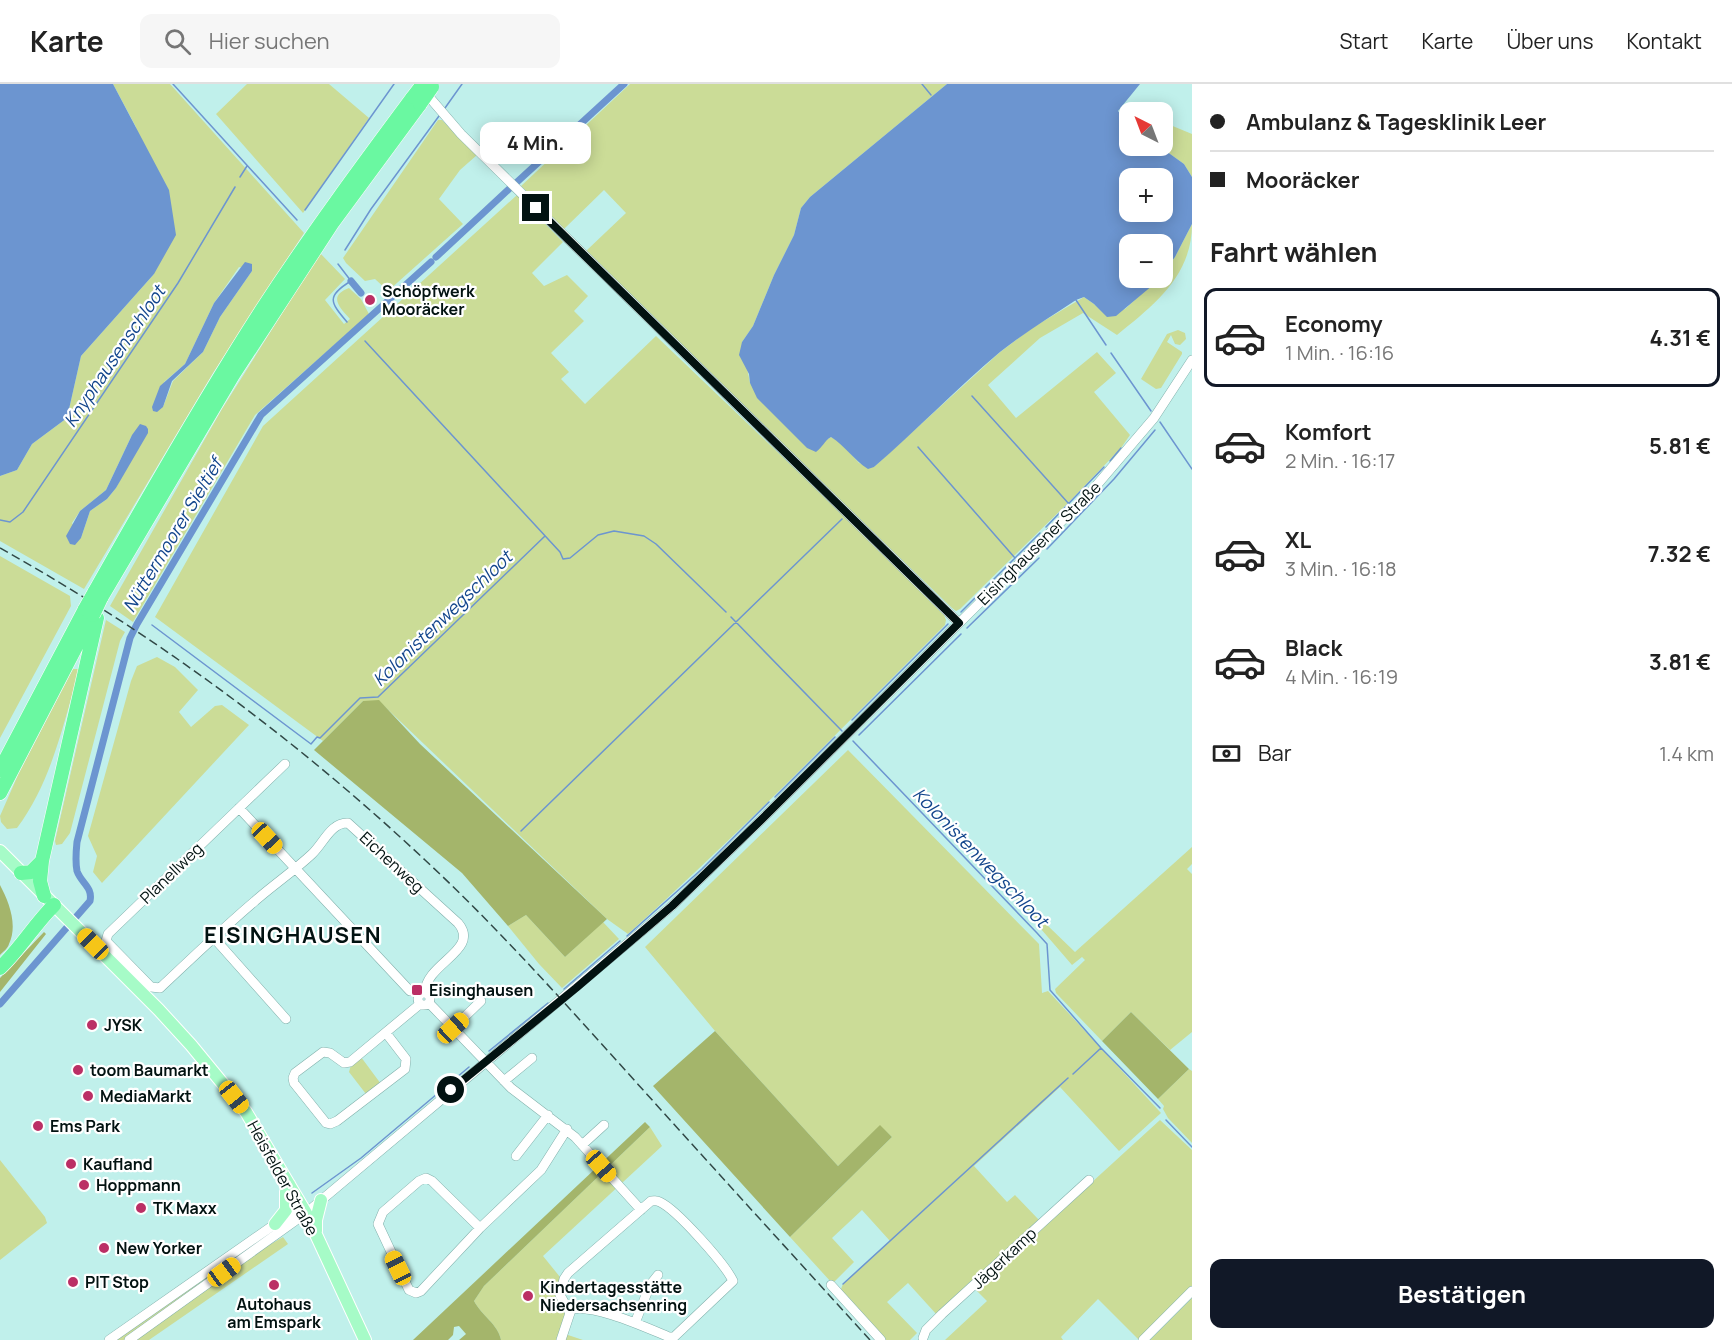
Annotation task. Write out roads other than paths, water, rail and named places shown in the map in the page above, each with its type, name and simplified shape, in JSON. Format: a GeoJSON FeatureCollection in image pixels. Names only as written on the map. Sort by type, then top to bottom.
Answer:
{"type":"FeatureCollection","features":[{"type":"Feature","properties":{"kind":"highway"},"geometry":{"type":"LineString","coordinates":[[0,770],[94,607],[233,375],[333,222],[427,85]]}},
{"type":"Feature","properties":{"kind":"highway"},"geometry":{"type":"LineString","coordinates":[[0,793],[94,607]]}},
{"type":"Feature","properties":{"kind":"highway"},"geometry":{"type":"LineString","coordinates":[[0,968],[11,958],[40,920],[49,900],[40,881],[42,861],[94,607]]}},
{"type":"Feature","properties":{"kind":"highway"},"geometry":{"type":"LineString","coordinates":[[21,873],[31,872],[42,861]]}},
{"type":"Feature","properties":{"kind":"main road","name":"Heisfelder Straße"},"geometry":{"type":"LineString","coordinates":[[0,851],[159,1010],[246,1112],[306,1213],[365,1340]]}},
{"type":"Feature","properties":{"kind":"main road"},"geometry":{"type":"LineString","coordinates":[[275,1224],[286,1210],[286,1192],[289,1184]]}},
{"type":"Feature","properties":{"kind":"main road"},"geometry":{"type":"LineString","coordinates":[[316,1235],[316,1221],[321,1200]]}},
{"type":"Feature","properties":{"kind":"street"},"geometry":{"type":"LineString","coordinates":[[427,85],[447,119],[469,142],[959,623]]}},
{"type":"Feature","properties":{"kind":"street","name":"Eisinghausener Straße"},"geometry":{"type":"LineString","coordinates":[[129,1340],[306,1213],[672,906],[1108,473],[1154,418],[1192,360]]}},
{"type":"Feature","properties":{"kind":"street","name":"Planellweg"},"geometry":{"type":"LineString","coordinates":[[151,987],[108,942],[106,936],[285,764]]}},
{"type":"Feature","properties":{"kind":"street"},"geometry":{"type":"LineString","coordinates":[[239,808],[410,991]]}},
{"type":"Feature","properties":{"kind":"street","name":"Eichenweg"},"geometry":{"type":"LineString","coordinates":[[151,987],[160,988],[256,900],[296,869],[317,849],[333,827],[348,823],[458,923],[465,932],[464,942],[428,978],[425,992],[430,996],[425,1003]]}},
{"type":"Feature","properties":{"kind":"street"},"geometry":{"type":"LineString","coordinates":[[213,938],[286,1019]]}},
{"type":"Feature","properties":{"kind":"street"},"geometry":{"type":"LineString","coordinates":[[453,1028],[482,1001]]}},
{"type":"Feature","properties":{"kind":"street"},"geometry":{"type":"LineString","coordinates":[[386,1033],[406,1059],[405,1069],[337,1121],[326,1123],[294,1083],[293,1078],[296,1073],[323,1052],[330,1053],[344,1063],[350,1062],[386,1033],[425,1003],[453,1028],[504,1081],[567,1129],[640,1210]]}},
{"type":"Feature","properties":{"kind":"street"},"geometry":{"type":"LineString","coordinates":[[504,1081],[532,1058]]}},
{"type":"Feature","properties":{"kind":"street"},"geometry":{"type":"LineString","coordinates":[[516,1156],[548,1115]]}},
{"type":"Feature","properties":{"kind":"street"},"geometry":{"type":"LineString","coordinates":[[582,1145],[604,1125]]}},
{"type":"Feature","properties":{"kind":"street"},"geometry":{"type":"LineString","coordinates":[[480,1228],[432,1180],[426,1178],[419,1181],[383,1212],[378,1221],[379,1229],[407,1287],[411,1292],[416,1293],[426,1288],[480,1228],[541,1170],[567,1129]]}},
{"type":"Feature","properties":{"kind":"street","name":"Jägerkamp"},"geometry":{"type":"LineString","coordinates":[[923,1339],[926,1330],[942,1314],[1089,1180]]}},
{"type":"Feature","properties":{"kind":"street"},"geometry":{"type":"LineString","coordinates":[[561,1340],[569,1316],[569,1310],[560,1295],[565,1276],[651,1201],[661,1202],[699,1238],[733,1281],[674,1337],[600,1312],[579,1308],[569,1310]]}},
{"type":"Feature","properties":{"kind":"street"},"geometry":{"type":"LineString","coordinates":[[109,1340],[275,1224],[291,1214],[306,1213]]}},
{"type":"Feature","properties":{"kind":"street"},"geometry":{"type":"LineString","coordinates":[[635,1323],[650,1285],[658,1275]]}},
{"type":"Feature","properties":{"kind":"street"},"geometry":{"type":"LineString","coordinates":[[831,1285],[880,1340]]}},
{"type":"Feature","properties":{"kind":"street"},"geometry":{"type":"LineString","coordinates":[[1143,1340],[1192,1292]]}},
{"type":"Feature","properties":{"kind":"water"},"geometry":{"type":"Polygon","coordinates":[[[0,84],[113,84],[169,190],[176,235],[154,274],[81,356],[67,418],[32,444],[17,470],[0,476],[0,84]]]}},
{"type":"Feature","properties":{"kind":"water"},"geometry":{"type":"Polygon","coordinates":[[[947,84],[1140,84],[1125,102],[1119,102],[1119,156],[1173,156],[1184,164],[1192,177],[1192,224],[1173,260],[1173,234],[1119,234],[1119,288],[1149,288],[1116,316],[1107,317],[1084,297],[1076,300],[1000,352],[890,453],[874,467],[868,469],[831,437],[816,452],[807,448],[757,398],[750,383],[749,374],[739,355],[742,342],[753,326],[774,275],[794,235],[801,208],[810,197],[947,84]]]}},
{"type":"Feature","properties":{"kind":"water"},"geometry":{"type":"Polygon","coordinates":[[[245,262],[252,264],[252,271],[220,317],[203,352],[172,381],[163,407],[157,412],[153,411],[152,407],[160,386],[185,364],[214,303],[245,262]]]}},
{"type":"Feature","properties":{"kind":"water"},"geometry":{"type":"Polygon","coordinates":[[[140,424],[146,426],[148,433],[116,488],[107,499],[90,511],[81,538],[75,545],[70,544],[66,536],[80,511],[106,490],[132,435],[140,424]]]}},
{"type":"Feature","properties":{"kind":"waterway"},"geometry":{"type":"LineString","coordinates":[[173,84],[297,220]]}},
{"type":"Feature","properties":{"kind":"waterway"},"geometry":{"type":"LineString","coordinates":[[305,210],[394,84]]}},
{"type":"Feature","properties":{"kind":"waterway"},"geometry":{"type":"LineString","coordinates":[[445,108],[462,84]]}},
{"type":"Feature","properties":{"kind":"waterway","name":"Nüttermoorer Sieltief"},"geometry":{"type":"LineString","coordinates":[[517,182],[624,84]]}},
{"type":"Feature","properties":{"kind":"waterway"},"geometry":{"type":"LineString","coordinates":[[922,84],[931,95]]}},
{"type":"Feature","properties":{"kind":"waterway"},"geometry":{"type":"LineString","coordinates":[[345,250],[371,209],[439,116]]}},
{"type":"Feature","properties":{"kind":"waterway","name":"Knyphausenschloot"},"geometry":{"type":"LineString","coordinates":[[240,177],[247,166]]}},
{"type":"Feature","properties":{"kind":"waterway","name":"Knyphausenschloot"},"geometry":{"type":"LineString","coordinates":[[0,520],[10,522],[23,512],[178,283],[235,187]]}},
{"type":"Feature","properties":{"kind":"waterway","name":"Nüttermoorer Sieltief"},"geometry":{"type":"LineString","coordinates":[[436,257],[509,189]]}},
{"type":"Feature","properties":{"kind":"waterway","name":"Nüttermoorer Sieltief"},"geometry":{"type":"LineString","coordinates":[[0,1004],[90,901],[90,892],[77,871],[77,842],[130,638],[137,624],[261,415],[431,262]]}},
{"type":"Feature","properties":{"kind":"waterway","name":"Kolonistenwegschloot"},"geometry":{"type":"LineString","coordinates":[[338,264],[351,281],[337,291],[333,300],[347,322]]}},
{"type":"Feature","properties":{"kind":"waterway"},"geometry":{"type":"LineString","coordinates":[[351,281],[361,293]]}},
{"type":"Feature","properties":{"kind":"waterway"},"geometry":{"type":"LineString","coordinates":[[1076,300],[1106,345]]}},
{"type":"Feature","properties":{"kind":"waterway","name":"Kolonistenwegschloot"},"geometry":{"type":"LineString","coordinates":[[365,341],[560,552],[563,559],[570,558],[598,535],[614,531],[644,536],[656,544],[726,612]]}},
{"type":"Feature","properties":{"kind":"waterway"},"geometry":{"type":"LineString","coordinates":[[1111,353],[1151,411]]}},
{"type":"Feature","properties":{"kind":"waterway"},"geometry":{"type":"LineString","coordinates":[[972,396],[1069,504]]}},
{"type":"Feature","properties":{"kind":"waterway"},"geometry":{"type":"LineString","coordinates":[[1160,422],[1192,469]]}},
{"type":"Feature","properties":{"kind":"waterway"},"geometry":{"type":"LineString","coordinates":[[1047,549],[1114,479],[1155,430]]}},
{"type":"Feature","properties":{"kind":"waterway"},"geometry":{"type":"LineString","coordinates":[[918,447],[1015,558]]}},
{"type":"Feature","properties":{"kind":"waterway"},"geometry":{"type":"LineString","coordinates":[[1110,461],[1121,448]]}},
{"type":"Feature","properties":{"kind":"waterway"},"geometry":{"type":"LineString","coordinates":[[1046,527],[1104,467]]}},
{"type":"Feature","properties":{"kind":"waterway"},"geometry":{"type":"LineString","coordinates":[[521,831],[842,519]]}},
{"type":"Feature","properties":{"kind":"waterway"},"geometry":{"type":"LineString","coordinates":[[961,612],[1040,533]]}},
{"type":"Feature","properties":{"kind":"waterway","name":"Kolonistenwegschloot"},"geometry":{"type":"LineString","coordinates":[[152,625],[311,744],[360,698],[378,697],[545,536]]}},
{"type":"Feature","properties":{"kind":"waterway"},"geometry":{"type":"LineString","coordinates":[[967,628],[1039,558]]}},
{"type":"Feature","properties":{"kind":"waterway","name":"Kolonistenwegschloot"},"geometry":{"type":"LineString","coordinates":[[731,617],[842,731]]}},
{"type":"Feature","properties":{"kind":"waterway"},"geometry":{"type":"LineString","coordinates":[[852,720],[948,624]]}},
{"type":"Feature","properties":{"kind":"waterway"},"geometry":{"type":"LineString","coordinates":[[859,735],[961,634]]}},
{"type":"Feature","properties":{"kind":"waterway"},"geometry":{"type":"LineString","coordinates":[[775,797],[835,737]]}},
{"type":"Feature","properties":{"kind":"waterway","name":"Kolonistenwegschloot"},"geometry":{"type":"LineString","coordinates":[[853,741],[1047,944],[1050,990],[1101,1048],[1160,1108]]}},
{"type":"Feature","properties":{"kind":"waterway"},"geometry":{"type":"LineString","coordinates":[[627,936],[702,869],[769,802]]}},
{"type":"Feature","properties":{"kind":"waterway"},"geometry":{"type":"LineString","coordinates":[[564,989],[620,941]]}},
{"type":"Feature","properties":{"kind":"waterway"},"geometry":{"type":"LineString","coordinates":[[489,1051],[548,1003]]}},
{"type":"Feature","properties":{"kind":"waterway"},"geometry":{"type":"LineString","coordinates":[[1073,1074],[1101,1048]]}},
{"type":"Feature","properties":{"kind":"waterway"},"geometry":{"type":"LineString","coordinates":[[312,1193],[361,1158],[469,1067]]}},
{"type":"Feature","properties":{"kind":"waterway"},"geometry":{"type":"LineString","coordinates":[[843,1284],[1068,1078]]}},
{"type":"Feature","properties":{"kind":"waterway","name":"Kolonistenwegschloot"},"geometry":{"type":"LineString","coordinates":[[1166,1120],[1192,1147]]}},
{"type":"Feature","properties":{"kind":"railway"},"geometry":{"type":"LineString","coordinates":[[0,548],[113,616],[222,691],[326,772],[376,815],[451,885],[528,963],[870,1340]]}},
{"type":"Feature","properties":{"kind":"place","name":"Schöpfwerk Mooräcker"},"geometry":{"type":"Point","coordinates":[370,300]}},
{"type":"Feature","properties":{"kind":"place","name":"Eisinghausen"},"geometry":{"type":"Point","coordinates":[417,990]}},
{"type":"Feature","properties":{"kind":"place","name":"JYSK"},"geometry":{"type":"Point","coordinates":[92,1025]}},
{"type":"Feature","properties":{"kind":"place","name":"toom Baumarkt"},"geometry":{"type":"Point","coordinates":[78,1070]}},
{"type":"Feature","properties":{"kind":"place","name":"MediaMarkt"},"geometry":{"type":"Point","coordinates":[88,1096]}},
{"type":"Feature","properties":{"kind":"place","name":"Ems Park"},"geometry":{"type":"Point","coordinates":[38,1126]}},
{"type":"Feature","properties":{"kind":"place","name":"Kaufland"},"geometry":{"type":"Point","coordinates":[71,1164]}},
{"type":"Feature","properties":{"kind":"place","name":"Hoppmann"},"geometry":{"type":"Point","coordinates":[84,1185]}},
{"type":"Feature","properties":{"kind":"place","name":"TK Maxx"},"geometry":{"type":"Point","coordinates":[141,1208]}},
{"type":"Feature","properties":{"kind":"place","name":"New Yorker"},"geometry":{"type":"Point","coordinates":[104,1248]}},
{"type":"Feature","properties":{"kind":"place","name":"PIT Stop"},"geometry":{"type":"Point","coordinates":[73,1282]}},
{"type":"Feature","properties":{"kind":"place","name":"Autohaus am Emspark"},"geometry":{"type":"Point","coordinates":[274,1285]}},
{"type":"Feature","properties":{"kind":"place","name":"Kindertagesstätte Niedersachsenring"},"geometry":{"type":"Point","coordinates":[528,1296]}},
{"type":"Feature","properties":{"kind":"district","name":"EISINGHAUSEN"},"geometry":{"type":"Point","coordinates":[293,935]}}]}
